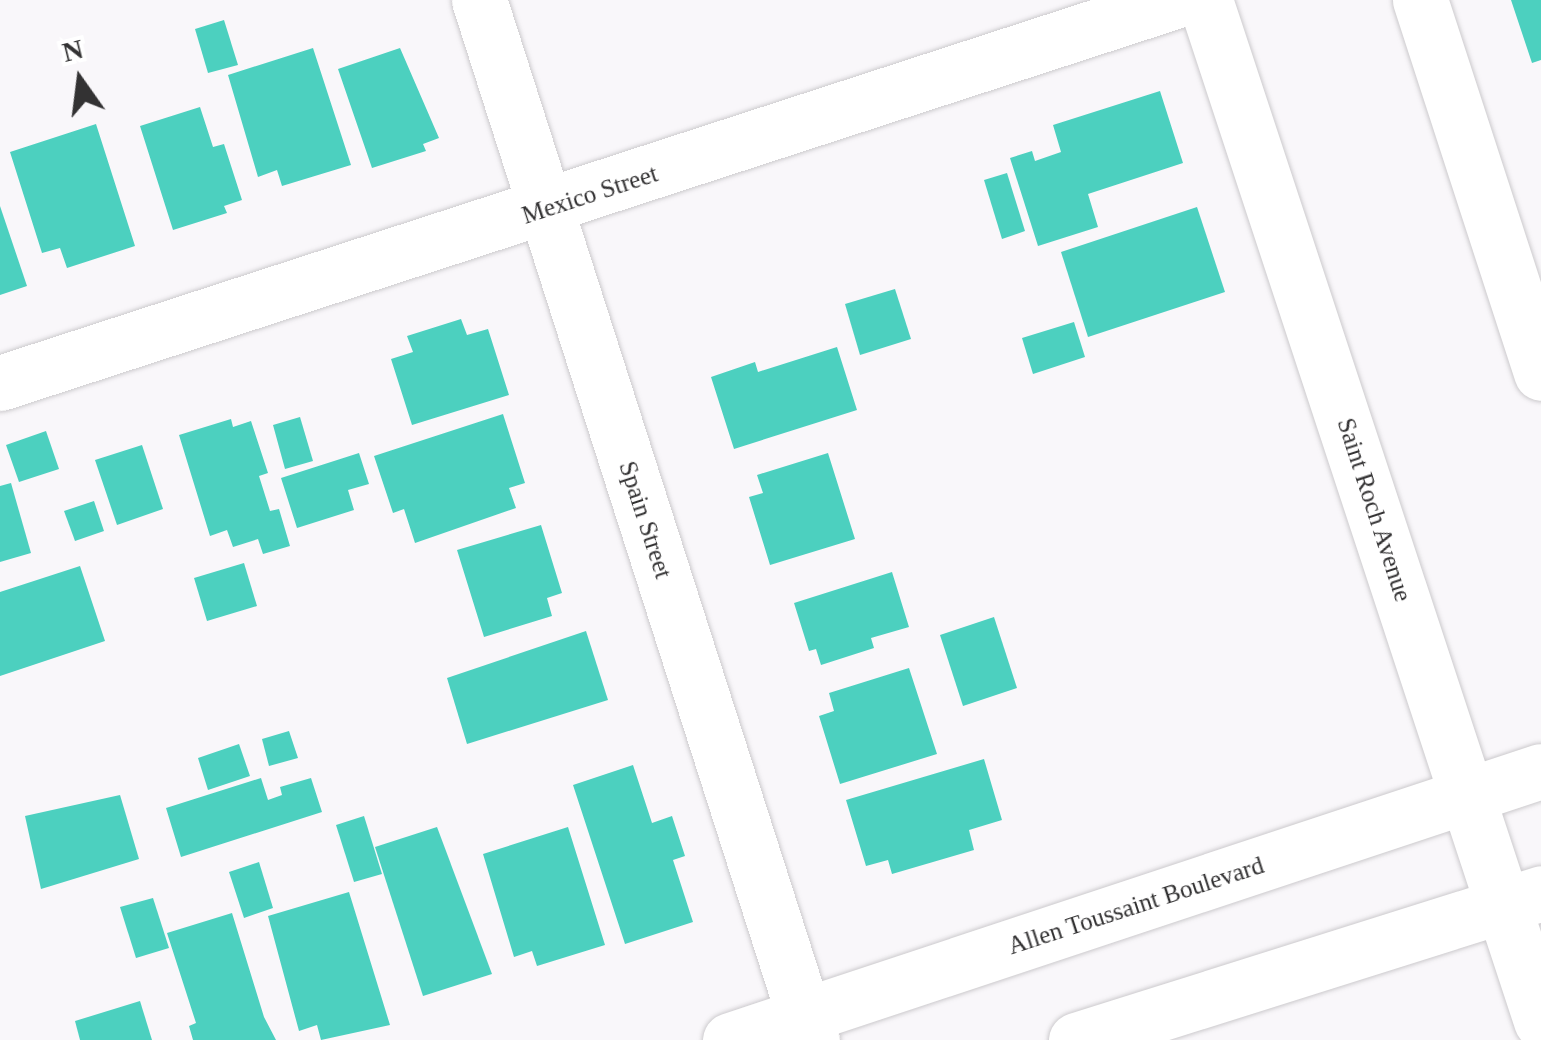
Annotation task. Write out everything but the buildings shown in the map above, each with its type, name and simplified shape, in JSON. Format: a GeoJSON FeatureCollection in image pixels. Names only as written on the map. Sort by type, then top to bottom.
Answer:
{"type":"FeatureCollection","features":[{"type":"Feature","properties":{"kind":"street","name":"Spain Street"},"geometry":{"type":"LineString","coordinates":[[479,0],[808,1028]]}},
{"type":"Feature","properties":{"kind":"street","name":"Mexico Street"},"geometry":{"type":"LineString","coordinates":[[0,383],[546,210],[1178,0]]}},
{"type":"Feature","properties":{"kind":"street","name":"Saint Roch Avenue"},"geometry":{"type":"LineString","coordinates":[[1204,0],[1468,795],[1522,899],[1541,1021]]}},
{"type":"Feature","properties":{"kind":"street"},"geometry":{"type":"LineString","coordinates":[[1420,0],[1541,373]]}},
{"type":"Feature","properties":{"kind":"street","name":"Allen Toussaint Boulevard"},"geometry":{"type":"LineString","coordinates":[[730,1040],[808,1028],[1541,771]]}},
{"type":"Feature","properties":{"kind":"street"},"geometry":{"type":"LineString","coordinates":[[1076,1040],[1522,899]]}}]}
